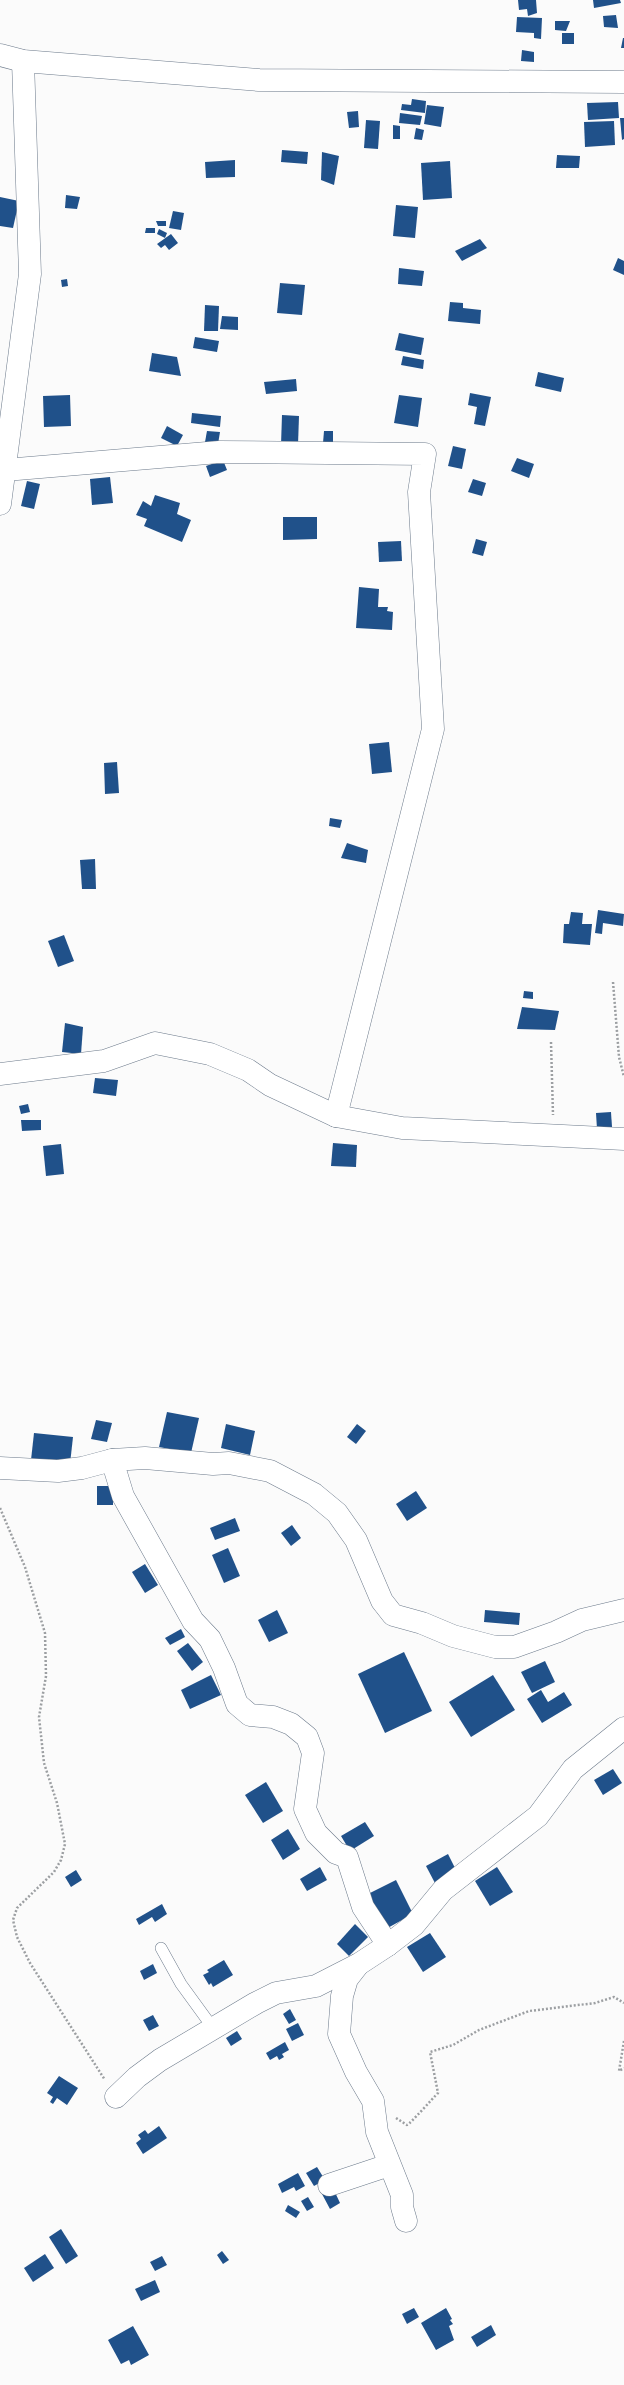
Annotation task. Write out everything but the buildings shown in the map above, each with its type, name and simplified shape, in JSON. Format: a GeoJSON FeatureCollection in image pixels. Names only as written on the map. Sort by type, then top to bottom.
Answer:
{"type":"FeatureCollection","features":[{"type":"Feature","properties":{"kind":"street"},"geometry":{"type":"LineString","coordinates":[[0,56],[23,61],[259,80],[624,82]]}},
{"type":"Feature","properties":{"kind":"street"},"geometry":{"type":"LineString","coordinates":[[0,504],[30,274],[23,61]]}},
{"type":"Feature","properties":{"kind":"street"},"geometry":{"type":"LineString","coordinates":[[5,470],[219,452],[425,454],[419,492],[433,729],[336,1116]]}},
{"type":"Feature","properties":{"kind":"street"},"geometry":{"type":"LineString","coordinates":[[0,1074],[104,1061],[156,1044],[210,1054],[248,1070],[270,1085],[336,1116],[402,1128],[624,1139]]}},
{"type":"Feature","properties":{"kind":"street"},"geometry":{"type":"LineString","coordinates":[[0,1468],[58,1471],[82,1468],[112,1460],[145,1458],[241,1465],[270,1472],[314,1494],[332,1508],[348,1527],[363,1552],[368,1571],[382,1601],[393,1615],[422,1623],[454,1636],[494,1647],[514,1647],[556,1632],[582,1620],[624,1610]]}},
{"type":"Feature","properties":{"kind":"street"},"geometry":{"type":"LineString","coordinates":[[112,1460],[123,1496],[194,1621],[213,1646],[238,1704],[250,1715],[273,1717],[290,1724],[307,1738],[313,1753],[305,1809],[316,1833],[336,1853],[347,1857],[363,1907],[388,1945]]}},
{"type":"Feature","properties":{"kind":"street"},"geometry":{"type":"LineString","coordinates":[[116,2097],[137,2077],[160,2060],[213,2028],[276,1993],[316,1986],[359,1964],[388,1945],[414,1925],[443,1890],[538,1816],[573,1769],[624,1728]]}},
{"type":"Feature","properties":{"kind":"street"},"geometry":{"type":"LineString","coordinates":[[359,1964],[347,1979],[345,1985],[339,2014],[338,2034],[356,2072],[374,2101],[377,2132],[402,2195],[402,2208],[406,2221]]}},
{"type":"Feature","properties":{"kind":"street"},"geometry":{"type":"LineString","coordinates":[[329,2185],[389,2165]]}},
{"type":"Feature","properties":{"kind":"lane"},"geometry":{"type":"LineString","coordinates":[[161,1948],[181,1984],[213,2028]]}},
{"type":"Feature","properties":{"kind":"path"},"geometry":{"type":"LineString","coordinates":[[613,982],[619,1057],[624,1078]]}},
{"type":"Feature","properties":{"kind":"path"},"geometry":{"type":"LineString","coordinates":[[551,1042],[554,1135]]}},
{"type":"Feature","properties":{"kind":"path"},"geometry":{"type":"LineString","coordinates":[[0,1508],[25,1567],[45,1633],[47,1662],[39,1717],[44,1763],[57,1803],[64,1844],[61,1860],[54,1872],[17,1908],[13,1920],[16,1937],[30,1963],[116,2097]]}},
{"type":"Feature","properties":{"kind":"path"},"geometry":{"type":"LineString","coordinates":[[415,2117],[438,2093],[430,2052],[453,2045],[479,2030],[529,2011],[595,2004],[614,1997],[624,2003]]}},
{"type":"Feature","properties":{"kind":"path"},"geometry":{"type":"LineString","coordinates":[[624,2040],[619,2071],[624,2068]]}}]}
